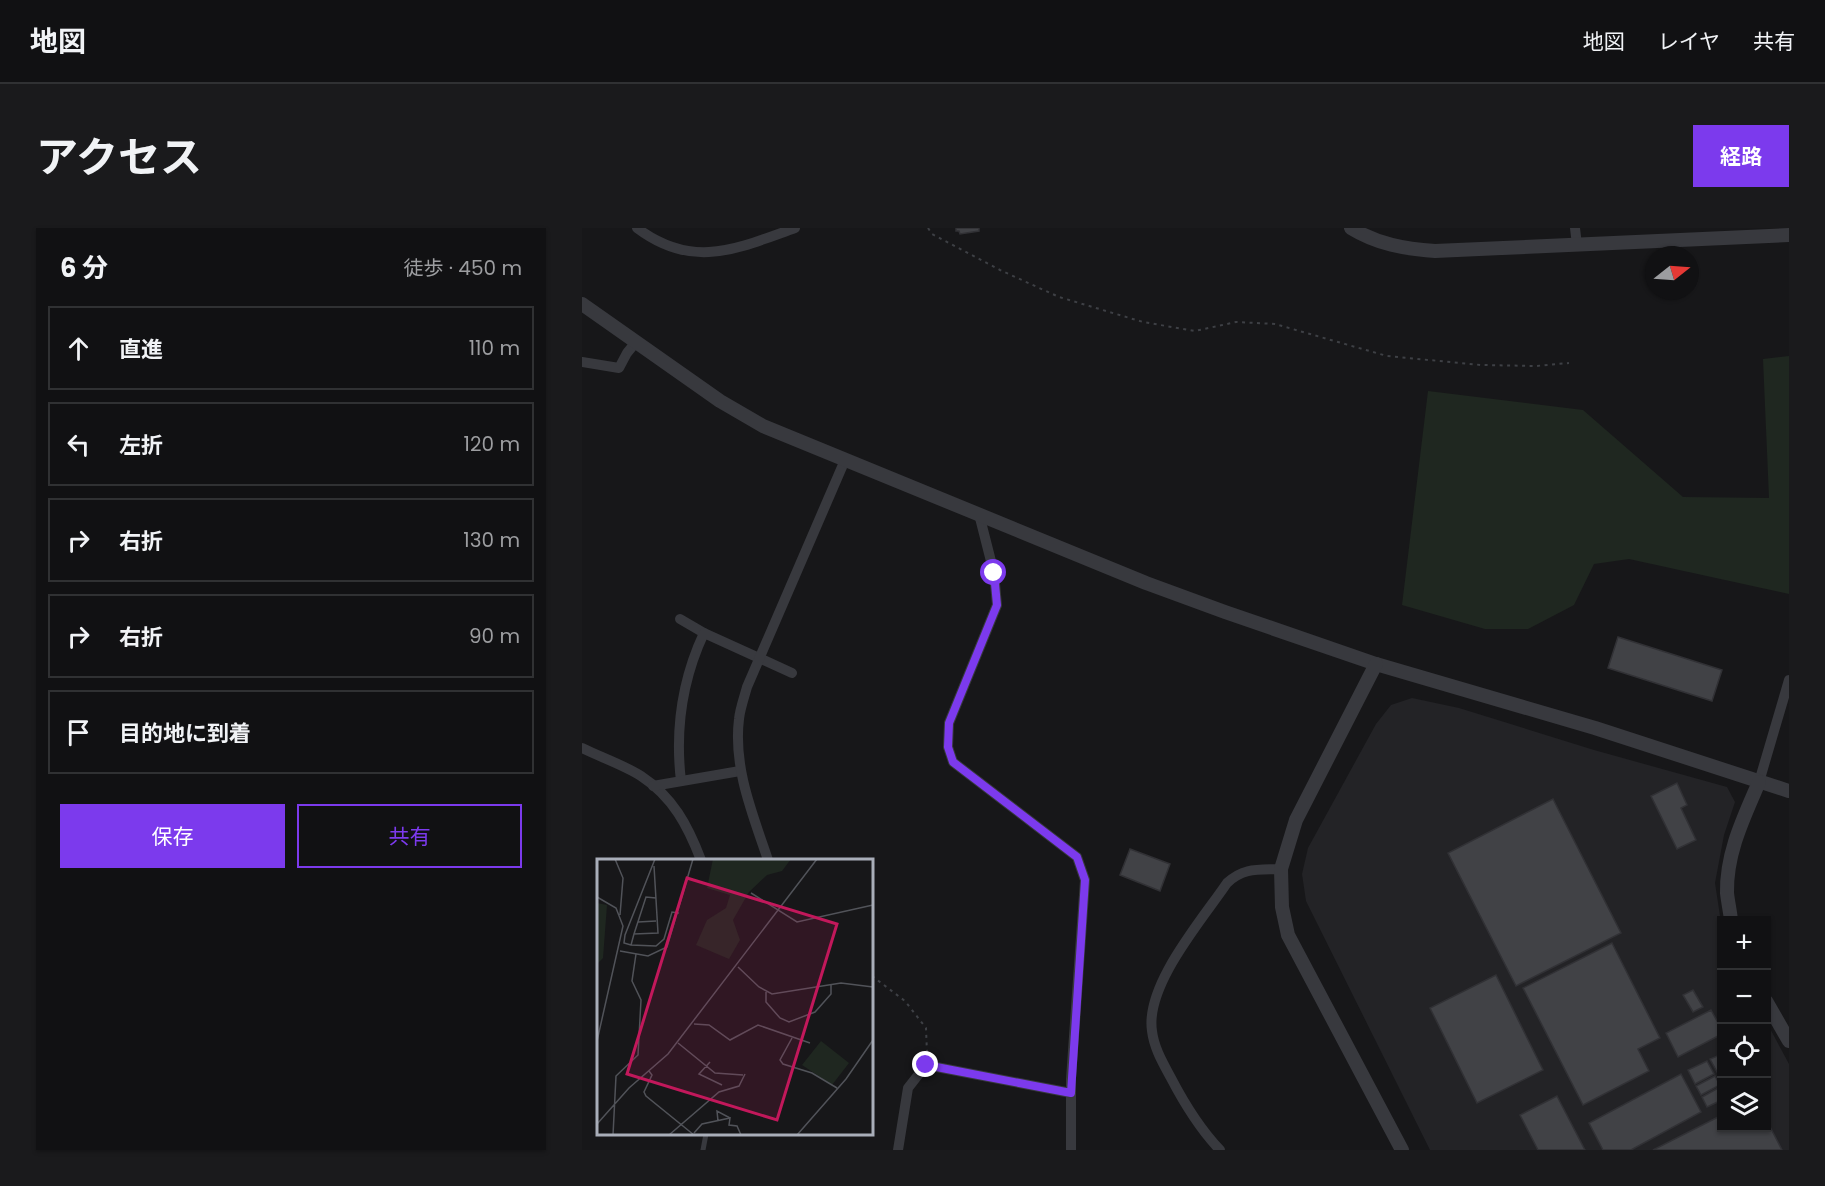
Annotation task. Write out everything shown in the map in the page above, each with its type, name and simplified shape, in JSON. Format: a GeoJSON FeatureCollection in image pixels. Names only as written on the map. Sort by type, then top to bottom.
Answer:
{"type":"FeatureCollection","features":[{"type":"Feature","properties":{"kind":"street"},"geometry":{"type":"LineString","coordinates":[[637,228],[661,244],[687,252],[710,253],[744,247],[795,228]]}},
{"type":"Feature","properties":{"kind":"street"},"geometry":{"type":"LineString","coordinates":[[1351,228],[1385,244],[1435,251],[1789,235]]}},
{"type":"Feature","properties":{"kind":"street"},"geometry":{"type":"LineString","coordinates":[[1575,228],[1577,245]]}},
{"type":"Feature","properties":{"kind":"street"},"geometry":{"type":"LineString","coordinates":[[582,304],[720,401],[763,426],[1146,583],[1376,664],[1595,728],[1789,791]]}},
{"type":"Feature","properties":{"kind":"street"},"geometry":{"type":"LineString","coordinates":[[582,362],[619,368],[636,342]]}},
{"type":"Feature","properties":{"kind":"street"},"geometry":{"type":"LineString","coordinates":[[767,859],[740,771],[739,717],[747,687],[845,460]]}},
{"type":"Feature","properties":{"kind":"street"},"geometry":{"type":"LineString","coordinates":[[979,514],[994,573],[997,605],[949,723],[948,747],[953,762],[1077,857],[1085,880],[1071,1093],[1071,1150]]}},
{"type":"Feature","properties":{"kind":"street"},"geometry":{"type":"LineString","coordinates":[[680,619],[704,633],[792,673]]}},
{"type":"Feature","properties":{"kind":"street"},"geometry":{"type":"LineString","coordinates":[[681,781],[678,735],[681,712],[688,680],[704,633]]}},
{"type":"Feature","properties":{"kind":"street"},"geometry":{"type":"LineString","coordinates":[[1376,664],[1296,820],[1281,868],[1282,907],[1288,934],[1402,1150]]}},
{"type":"Feature","properties":{"kind":"street"},"geometry":{"type":"LineString","coordinates":[[1730,916],[1727,892],[1734,841],[1759,782],[1789,680]]}},
{"type":"Feature","properties":{"kind":"street"},"geometry":{"type":"LineString","coordinates":[[582,748],[640,775],[653,786],[680,813],[700,859]]}},
{"type":"Feature","properties":{"kind":"street"},"geometry":{"type":"LineString","coordinates":[[653,786],[740,771]]}},
{"type":"Feature","properties":{"kind":"street"},"geometry":{"type":"LineString","coordinates":[[1220,1150],[1195,1118],[1155,1047],[1151,1030],[1152,1010],[1158,988],[1176,957],[1227,883],[1235,875],[1246,870],[1281,868]]}},
{"type":"Feature","properties":{"kind":"street"},"geometry":{"type":"LineString","coordinates":[[1771,1008],[1789,1041]]}},
{"type":"Feature","properties":{"kind":"street"},"geometry":{"type":"LineString","coordinates":[[898,1150],[908,1088],[926,1065],[1071,1093]]}},
{"type":"Feature","properties":{"kind":"lane"},"geometry":{"type":"LineString","coordinates":[[703,1150],[706,1135]]}},
{"type":"Feature","properties":{"kind":"path"},"geometry":{"type":"LineString","coordinates":[[928,228],[932,234],[1000,270],[1059,297],[1143,322],[1195,331],[1236,322],[1275,324],[1387,356],[1481,365],[1536,366],[1569,363]]}},
{"type":"Feature","properties":{"kind":"path"},"geometry":{"type":"LineString","coordinates":[[873,977],[905,1001],[926,1028],[928,1046],[926,1065]]}},
{"type":"Feature","properties":{"kind":"shaded area"},"geometry":{"type":"Polygon","coordinates":[[[1789,356],[1789,594],[1629,559],[1594,564],[1574,605],[1528,629],[1485,629],[1402,605],[1428,391],[1583,410],[1683,497],[1769,498],[1763,359],[1789,356]]]}},
{"type":"Feature","properties":{"kind":"shaded area"},"geometry":{"type":"Polygon","coordinates":[[[1412,698],[1459,708],[1594,750],[1727,787],[1735,802],[1724,835],[1715,883],[1720,916],[1717,916],[1717,1132],[1771,1132],[1771,1030],[1789,1064],[1789,1150],[1430,1150],[1306,901],[1302,874],[1308,848],[1376,724],[1391,705],[1412,698]]]}},
{"type":"Feature","properties":{"kind":"building"},"geometry":{"type":"Polygon","coordinates":[[[956,228],[979,228],[979,231],[960,234],[956,228]]]}},
{"type":"Feature","properties":{"kind":"building"},"geometry":{"type":"Polygon","coordinates":[[[1618,637],[1722,670],[1712,701],[1608,668],[1618,637]]]}},
{"type":"Feature","properties":{"kind":"building"},"geometry":{"type":"Polygon","coordinates":[[[1677,783],[1687,805],[1681,808],[1696,840],[1677,849],[1651,796],[1677,783]]]}},
{"type":"Feature","properties":{"kind":"building"},"geometry":{"type":"Polygon","coordinates":[[[1553,799],[1621,933],[1516,986],[1448,853],[1553,799]]]}},
{"type":"Feature","properties":{"kind":"building"},"geometry":{"type":"Polygon","coordinates":[[[1130,849],[1170,864],[1160,891],[1120,875],[1130,849]]]}},
{"type":"Feature","properties":{"kind":"building"},"geometry":{"type":"Polygon","coordinates":[[[1612,943],[1660,1038],[1638,1049],[1649,1071],[1583,1105],[1523,988],[1612,943]]]}},
{"type":"Feature","properties":{"kind":"building"},"geometry":{"type":"Polygon","coordinates":[[[1496,975],[1543,1070],[1477,1103],[1430,1008],[1496,975]]]}},
{"type":"Feature","properties":{"kind":"building"},"geometry":{"type":"Polygon","coordinates":[[[1693,990],[1703,1007],[1693,1012],[1683,995],[1693,990]]]}},
{"type":"Feature","properties":{"kind":"building"},"geometry":{"type":"Polygon","coordinates":[[[1711,1010],[1717,1021],[1717,1037],[1678,1057],[1666,1033],[1711,1010]]]}},
{"type":"Feature","properties":{"kind":"building"},"geometry":{"type":"Polygon","coordinates":[[[1717,1056],[1717,1072],[1710,1059],[1717,1056]]]}},
{"type":"Feature","properties":{"kind":"building"},"geometry":{"type":"Polygon","coordinates":[[[1707,1061],[1714,1074],[1695,1084],[1688,1070],[1707,1061]]]}},
{"type":"Feature","properties":{"kind":"building"},"geometry":{"type":"Polygon","coordinates":[[[1681,1074],[1701,1112],[1631,1150],[1603,1150],[1589,1123],[1681,1074]]]}},
{"type":"Feature","properties":{"kind":"building"},"geometry":{"type":"Polygon","coordinates":[[[1715,1076],[1717,1080],[1717,1087],[1701,1095],[1696,1086],[1715,1076]]]}},
{"type":"Feature","properties":{"kind":"building"},"geometry":{"type":"Polygon","coordinates":[[[1717,1089],[1717,1102],[1707,1107],[1702,1097],[1717,1089]]]}},
{"type":"Feature","properties":{"kind":"building"},"geometry":{"type":"Polygon","coordinates":[[[1557,1096],[1585,1150],[1538,1150],[1520,1115],[1557,1096]]]}},
{"type":"Feature","properties":{"kind":"building"},"geometry":{"type":"Polygon","coordinates":[[[1717,1118],[1717,1132],[1771,1132],[1771,1129],[1782,1150],[1653,1150],[1717,1118]]]}},
{"type":"Feature","properties":{"kind":"route"},"geometry":{"type":"LineString","coordinates":[[926,1065],[1071,1093],[1085,880],[1077,857],[953,762],[948,747],[949,723],[997,605],[994,573]]}}]}
